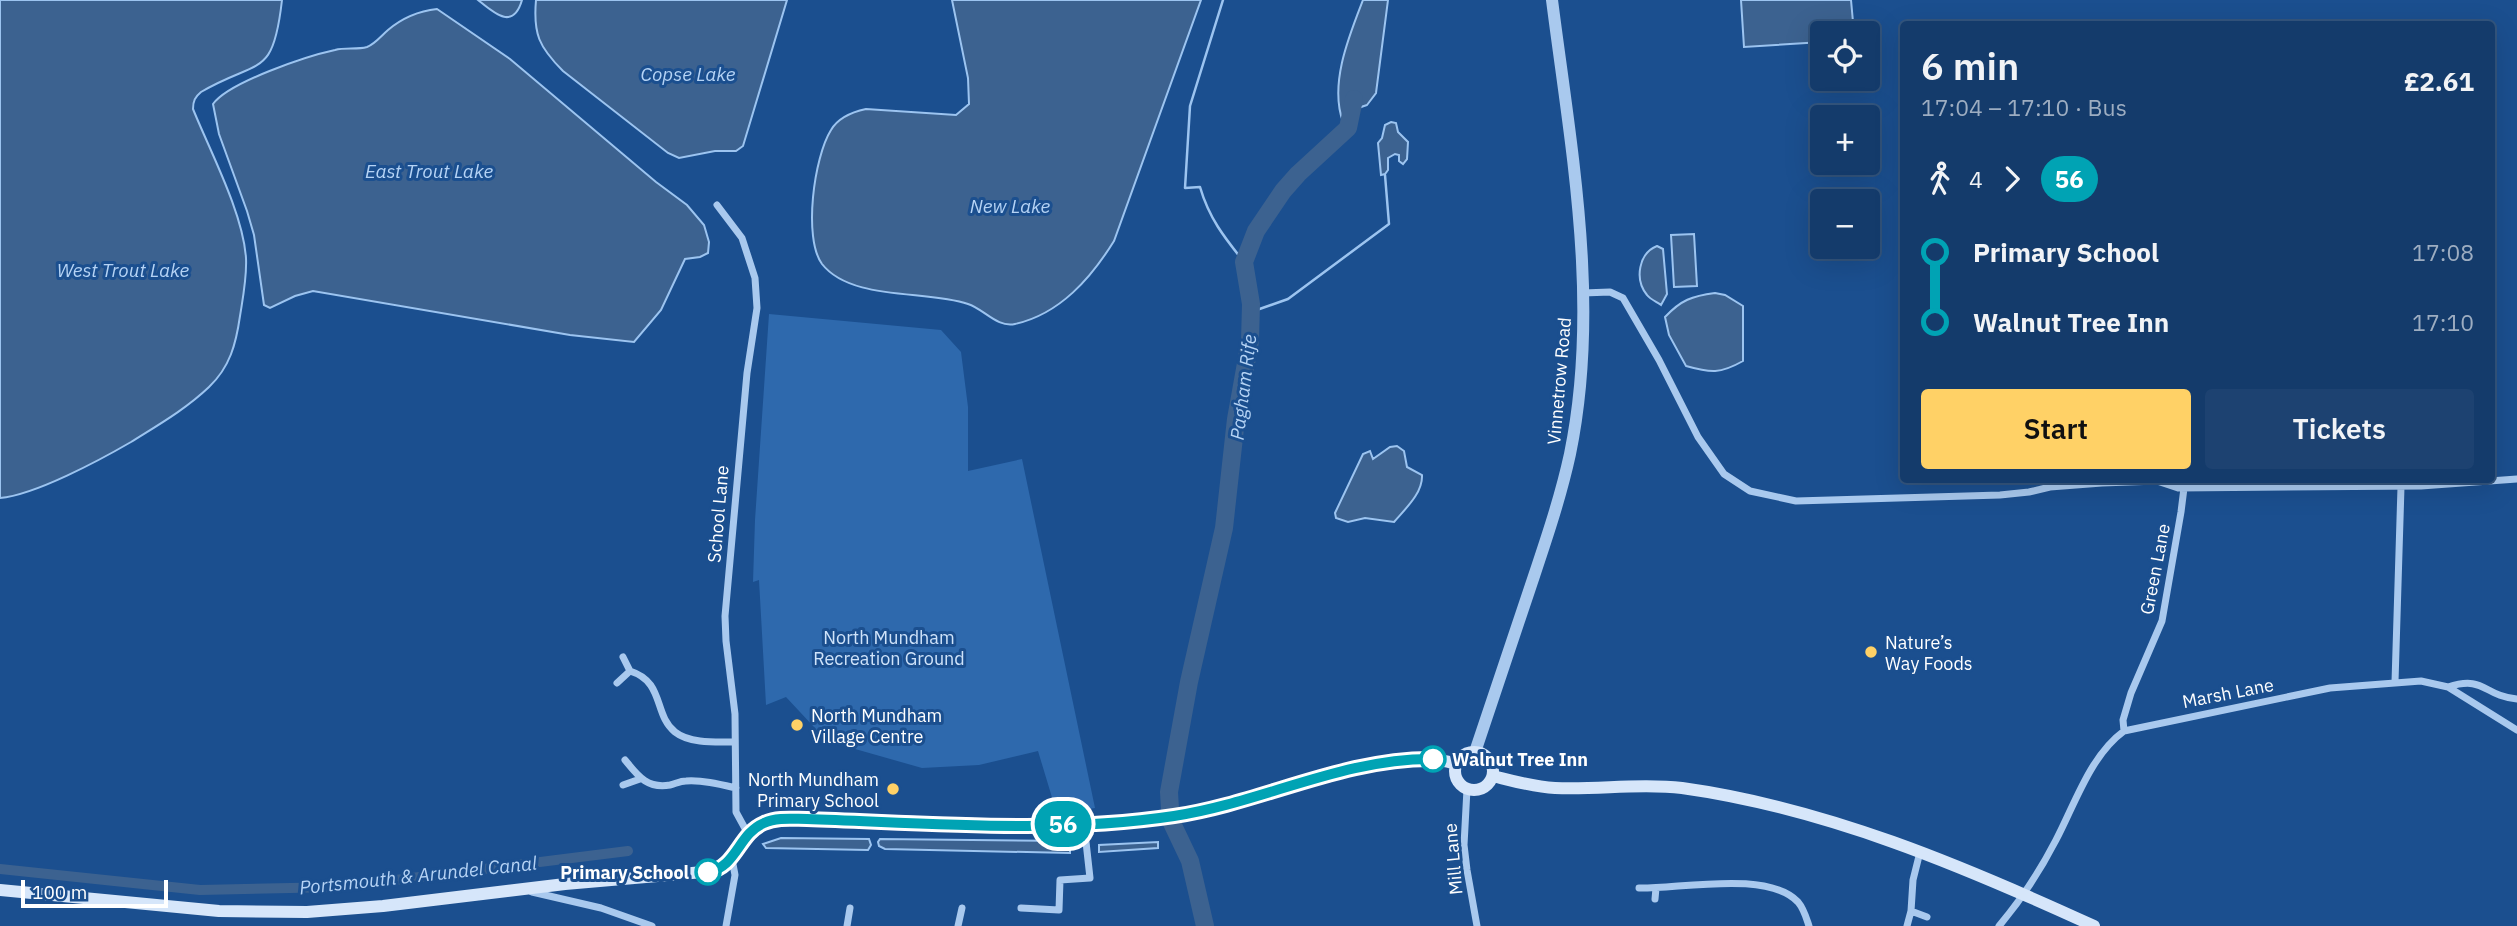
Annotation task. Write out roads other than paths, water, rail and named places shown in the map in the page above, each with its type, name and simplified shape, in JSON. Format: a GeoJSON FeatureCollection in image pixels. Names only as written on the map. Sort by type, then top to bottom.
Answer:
{"type":"FeatureCollection","features":[{"type":"Feature","properties":{"kind":"main road"},"geometry":{"type":"LineString","coordinates":[[1475,751],[1488,758],[1493,776],[1480,789],[1467,789],[1457,781],[1454,770],[1456,764],[1464,754],[1475,751]]}},
{"type":"Feature","properties":{"kind":"main road"},"geometry":{"type":"LineString","coordinates":[[0,890],[157,906],[269,913],[383,906],[565,884],[708,872],[721,869],[732,859],[748,834],[773,820],[966,824],[1138,821],[1196,812],[1387,762],[1432,759],[1456,764]]}},
{"type":"Feature","properties":{"kind":"main road"},"geometry":{"type":"LineString","coordinates":[[1493,776],[1530,786],[1553,788],[1635,785],[1683,789],[1816,818],[1920,852],[2094,926]]}},
{"type":"Feature","properties":{"kind":"street","name":"Vinnetrow Road"},"geometry":{"type":"LineString","coordinates":[[1475,751],[1552,523],[1570,453],[1577,400],[1583,293],[1582,246],[1552,0]]}},
{"type":"Feature","properties":{"kind":"street","name":"School Lane"},"geometry":{"type":"LineString","coordinates":[[717,205],[742,238],[755,278],[757,308],[747,373],[725,617],[735,714],[736,811],[748,834]]}},
{"type":"Feature","properties":{"kind":"street"},"geometry":{"type":"LineString","coordinates":[[1583,293],[1610,292],[1623,298],[1659,360],[1698,437],[1724,474],[1750,491],[1796,502],[2000,495],[2050,487],[2102,483]]}},
{"type":"Feature","properties":{"kind":"street"},"geometry":{"type":"LineString","coordinates":[[2495,481],[2517,479]]}},
{"type":"Feature","properties":{"kind":"street"},"geometry":{"type":"LineString","coordinates":[[2165,483],[2184,488],[2401,487],[2459,483]]}},
{"type":"Feature","properties":{"kind":"street"},"geometry":{"type":"LineString","coordinates":[[2395,682],[2401,487]]}},
{"type":"Feature","properties":{"kind":"street","name":"Green Lane"},"geometry":{"type":"LineString","coordinates":[[2124,731],[2123,720],[2131,693],[2162,621],[2184,488]]}},
{"type":"Feature","properties":{"kind":"street"},"geometry":{"type":"LineString","coordinates":[[623,657],[630,671],[645,679],[652,687],[674,731],[688,738],[735,742]]}},
{"type":"Feature","properties":{"kind":"street"},"geometry":{"type":"LineString","coordinates":[[617,682],[630,671]]}},
{"type":"Feature","properties":{"kind":"street","name":"Marsh Lane"},"geometry":{"type":"LineString","coordinates":[[2124,731],[2330,688],[2421,681],[2448,687],[2517,730]]}},
{"type":"Feature","properties":{"kind":"street"},"geometry":{"type":"LineString","coordinates":[[2448,687],[2475,682],[2494,695],[2517,699]]}},
{"type":"Feature","properties":{"kind":"street"},"geometry":{"type":"LineString","coordinates":[[1999,926],[2024,894],[2056,841],[2095,766],[2113,740],[2124,731]]}},
{"type":"Feature","properties":{"kind":"street"},"geometry":{"type":"LineString","coordinates":[[625,760],[640,779],[651,785],[684,781],[709,782],[736,788]]}},
{"type":"Feature","properties":{"kind":"street"},"geometry":{"type":"LineString","coordinates":[[622,785],[640,779]]}},
{"type":"Feature","properties":{"kind":"street","name":"Mill Lane"},"geometry":{"type":"LineString","coordinates":[[1467,789],[1464,845],[1477,926]]}},
{"type":"Feature","properties":{"kind":"street"},"geometry":{"type":"LineString","coordinates":[[1021,908],[1059,910],[1060,880],[1090,878],[1084,824]]}},
{"type":"Feature","properties":{"kind":"street"},"geometry":{"type":"LineString","coordinates":[[1907,926],[1920,852]]}},
{"type":"Feature","properties":{"kind":"street"},"geometry":{"type":"LineString","coordinates":[[726,926],[735,875],[732,859]]}},
{"type":"Feature","properties":{"kind":"street"},"geometry":{"type":"LineString","coordinates":[[1639,888],[1715,884],[1763,886],[1784,892],[1796,900],[1805,912],[1809,926]]}},
{"type":"Feature","properties":{"kind":"street"},"geometry":{"type":"LineString","coordinates":[[1656,888],[1656,899]]}},
{"type":"Feature","properties":{"kind":"street"},"geometry":{"type":"LineString","coordinates":[[525,890],[601,908],[652,926]]}},
{"type":"Feature","properties":{"kind":"street"},"geometry":{"type":"LineString","coordinates":[[847,926],[850,908]]}},
{"type":"Feature","properties":{"kind":"street"},"geometry":{"type":"LineString","coordinates":[[958,926],[962,908]]}},
{"type":"Feature","properties":{"kind":"street"},"geometry":{"type":"LineString","coordinates":[[1911,911],[1927,917]]}},
{"type":"Feature","properties":{"kind":"water","name":"West Trout Lake"},"geometry":{"type":"Polygon","coordinates":[[[0,0],[282,0],[274,43],[268,55],[250,69],[201,92],[193,104],[232,202],[244,240],[245,280],[234,345],[227,363],[200,395],[131,442],[49,484],[0,498],[0,0]]]}},
{"type":"Feature","properties":{"kind":"water"},"geometry":{"type":"Polygon","coordinates":[[[478,0],[522,0],[514,15],[508,17],[497,14],[478,0]]]}},
{"type":"Feature","properties":{"kind":"water","name":"Copse Lake"},"geometry":{"type":"Polygon","coordinates":[[[536,0],[787,0],[743,146],[736,151],[715,151],[679,158],[668,153],[555,62],[539,39],[536,0]]]}},
{"type":"Feature","properties":{"kind":"water","name":"New Lake"},"geometry":{"type":"Polygon","coordinates":[[[952,0],[1201,0],[1114,241],[1073,293],[1046,312],[1015,324],[996,321],[968,304],[890,293],[851,284],[835,276],[822,264],[816,252],[812,217],[816,177],[825,142],[837,122],[866,109],[956,115],[969,104],[968,78],[952,0]]]}},
{"type":"Feature","properties":{"kind":"water"},"geometry":{"type":"Polygon","coordinates":[[[1363,0],[1388,0],[1376,93],[1367,105],[1353,113],[1349,122],[1343,122],[1339,107],[1339,76],[1363,0]]]}},
{"type":"Feature","properties":{"kind":"water"},"geometry":{"type":"Polygon","coordinates":[[[1741,0],[1851,0],[1853,21],[1810,21],[1810,43],[1744,47],[1741,0]]]}},
{"type":"Feature","properties":{"kind":"water","name":"East Trout Lake"},"geometry":{"type":"Polygon","coordinates":[[[437,9],[510,59],[687,205],[704,225],[709,242],[708,253],[685,259],[661,310],[634,342],[570,335],[313,291],[270,308],[264,305],[254,235],[219,134],[213,104],[235,87],[269,71],[335,50],[367,47],[404,19],[437,9]]]}},
{"type":"Feature","properties":{"kind":"water"},"geometry":{"type":"Polygon","coordinates":[[[1396,123],[1398,132],[1408,142],[1407,159],[1403,164],[1399,161],[1399,155],[1388,158],[1388,170],[1381,175],[1378,143],[1385,125],[1396,123]]]}},
{"type":"Feature","properties":{"kind":"water"},"geometry":{"type":"Polygon","coordinates":[[[1694,234],[1697,286],[1674,287],[1671,235],[1694,234]]]}},
{"type":"Feature","properties":{"kind":"water"},"geometry":{"type":"Polygon","coordinates":[[[1657,246],[1663,249],[1667,294],[1661,305],[1647,295],[1640,274],[1642,260],[1657,246]]]}},
{"type":"Feature","properties":{"kind":"water"},"geometry":{"type":"Polygon","coordinates":[[[1715,293],[1725,295],[1743,306],[1743,361],[1715,371],[1686,366],[1669,335],[1665,317],[1687,300],[1715,293]]]}},
{"type":"Feature","properties":{"kind":"water"},"geometry":{"type":"Polygon","coordinates":[[[1397,446],[1404,451],[1407,467],[1422,475],[1420,488],[1408,506],[1394,522],[1365,518],[1348,522],[1336,518],[1335,513],[1363,454],[1370,451],[1373,459],[1390,447],[1397,446]]]}},
{"type":"Feature","properties":{"kind":"water"},"geometry":{"type":"Polygon","coordinates":[[[781,838],[869,839],[871,845],[868,850],[766,848],[763,844],[781,838]]]}},
{"type":"Feature","properties":{"kind":"water"},"geometry":{"type":"Polygon","coordinates":[[[880,839],[1070,841],[1070,853],[885,849],[879,846],[880,839]]]}},
{"type":"Feature","properties":{"kind":"water"},"geometry":{"type":"Polygon","coordinates":[[[1158,842],[1158,848],[1099,852],[1099,845],[1158,842]]]}},
{"type":"Feature","properties":{"kind":"waterway"},"geometry":{"type":"LineString","coordinates":[[1223,0],[1190,106],[1185,188],[1200,187],[1218,227],[1244,262]]}},
{"type":"Feature","properties":{"kind":"waterway","name":"Pagham Rife"},"geometry":{"type":"LineString","coordinates":[[1170,809],[1169,792],[1189,682],[1224,528],[1236,419],[1250,341],[1251,304],[1244,262],[1256,231],[1283,191],[1348,128],[1354,99]]}},
{"type":"Feature","properties":{"kind":"waterway"},"geometry":{"type":"LineString","coordinates":[[1251,312],[1288,299],[1389,224],[1385,175]]}},
{"type":"Feature","properties":{"kind":"waterway","name":"Pagham Rife"},"geometry":{"type":"LineString","coordinates":[[1171,821],[1190,861],[1205,926]]}},
{"type":"Feature","properties":{"kind":"waterway","name":"Portsmouth & Arundel Canal"},"geometry":{"type":"LineString","coordinates":[[0,869],[200,890],[339,887],[628,851]]}},
{"type":"Feature","properties":{"kind":"place","name":"Nature’s Way Foods"},"geometry":{"type":"Point","coordinates":[1871,652]}},
{"type":"Feature","properties":{"kind":"place","name":"North Mundham Village Centre"},"geometry":{"type":"Point","coordinates":[797,725]}},
{"type":"Feature","properties":{"kind":"place","name":"Walnut Tree Inn"},"geometry":{"type":"Point","coordinates":[1433,759]}},
{"type":"Feature","properties":{"kind":"place","name":"North Mundham Primary School"},"geometry":{"type":"Point","coordinates":[893,789]}},
{"type":"Feature","properties":{"kind":"place","name":"Primary School"},"geometry":{"type":"Point","coordinates":[708,872]}},
{"type":"Feature","properties":{"kind":"park label","name":"North Mundham Recreation Ground"},"geometry":{"type":"Point","coordinates":[889,647]}}]}
